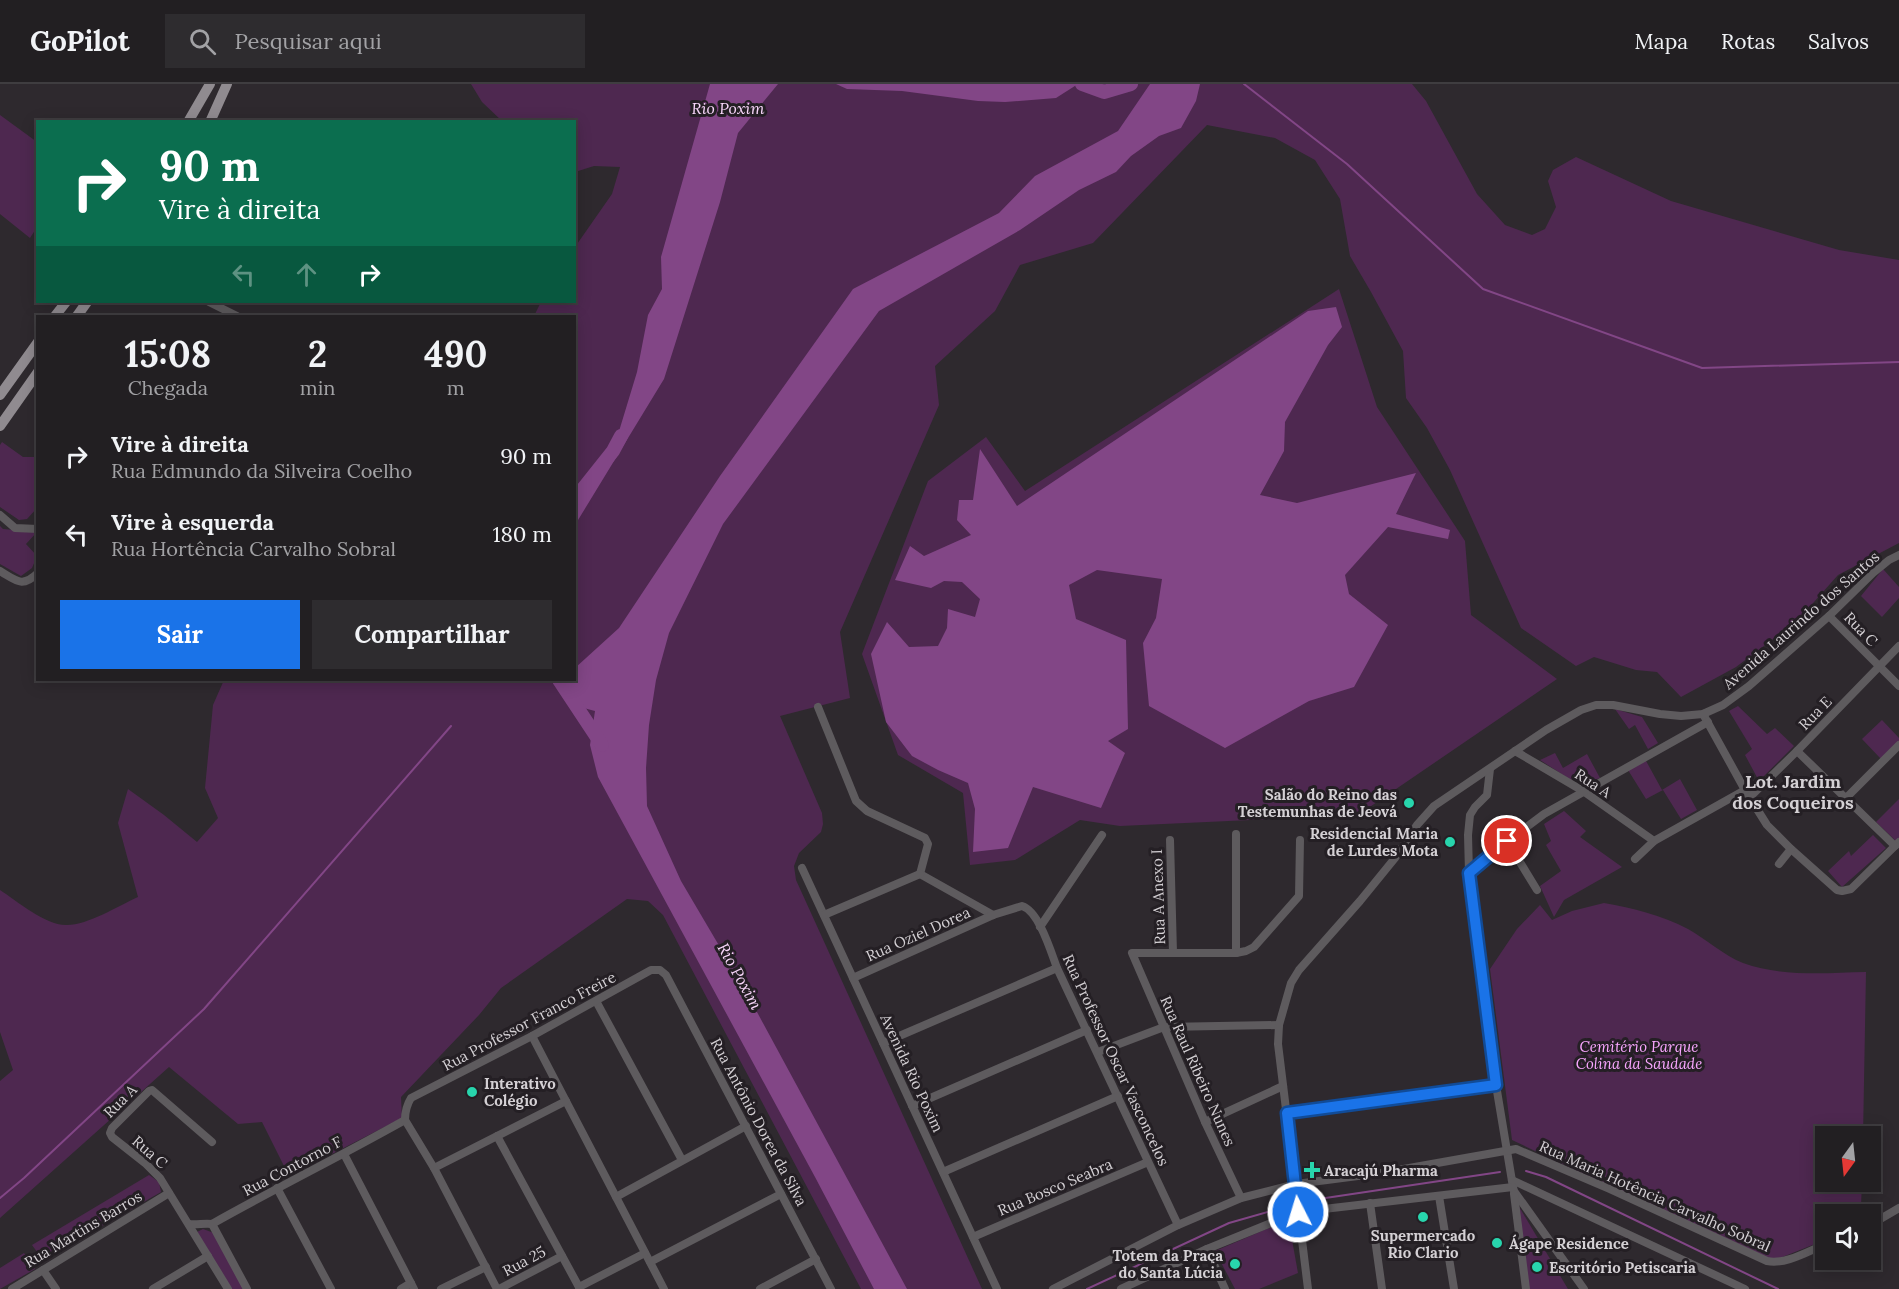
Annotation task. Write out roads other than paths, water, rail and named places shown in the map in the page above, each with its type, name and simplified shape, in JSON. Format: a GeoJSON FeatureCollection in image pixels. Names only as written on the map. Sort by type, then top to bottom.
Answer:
{"type":"FeatureCollection","features":[{"type":"Feature","properties":{"kind":"main road"},"geometry":{"type":"LineString","coordinates":[[189,120],[210,84]]}},
{"type":"Feature","properties":{"kind":"main road"},"geometry":{"type":"LineString","coordinates":[[211,120],[226,89]]}},
{"type":"Feature","properties":{"kind":"main road"},"geometry":{"type":"LineString","coordinates":[[56,315],[65,303]]}},
{"type":"Feature","properties":{"kind":"main road"},"geometry":{"type":"LineString","coordinates":[[0,395],[36,345]]}},
{"type":"Feature","properties":{"kind":"main road"},"geometry":{"type":"LineString","coordinates":[[0,426],[36,375]]}},
{"type":"Feature","properties":{"kind":"street"},"geometry":{"type":"LineString","coordinates":[[226,89],[234,84]]}},
{"type":"Feature","properties":{"kind":"street"},"geometry":{"type":"LineString","coordinates":[[211,303],[235,315]]}},
{"type":"Feature","properties":{"kind":"street"},"geometry":{"type":"LineString","coordinates":[[0,515],[15,528],[36,529]]}},
{"type":"Feature","properties":{"kind":"street","name":"Avenida Laurindo dos Santos"},"geometry":{"type":"LineString","coordinates":[[1308,1289],[1278,1044],[1279,1025],[1291,983],[1299,970],[1395,858],[1417,825],[1434,806],[1515,751],[1581,710],[1596,705],[1613,705],[1660,714],[1706,718],[1749,686],[1829,616],[1873,573],[1899,555]]}},
{"type":"Feature","properties":{"kind":"street"},"geometry":{"type":"LineString","coordinates":[[0,572],[25,582],[36,575]]}},
{"type":"Feature","properties":{"kind":"street","name":"Rua C"},"geometry":{"type":"LineString","coordinates":[[1829,616],[1899,686]]}},
{"type":"Feature","properties":{"kind":"street","name":"Rua E"},"geometry":{"type":"LineString","coordinates":[[1635,859],[1654,842],[1747,794],[1797,751],[1899,646]]}},
{"type":"Feature","properties":{"kind":"street"},"geometry":{"type":"LineString","coordinates":[[818,706],[856,801],[867,811],[925,838],[928,844],[920,874]]}},
{"type":"Feature","properties":{"kind":"street"},"geometry":{"type":"LineString","coordinates":[[1469,873],[1544,814],[1706,718],[1747,794],[1773,831],[1832,886],[1842,891],[1851,889],[1897,844],[1797,751]]}},
{"type":"Feature","properties":{"kind":"street"},"geometry":{"type":"LineString","coordinates":[[1846,798],[1899,745]]}},
{"type":"Feature","properties":{"kind":"street","name":"Rua A"},"geometry":{"type":"LineString","coordinates":[[1515,751],[1583,791],[1654,842]]}},
{"type":"Feature","properties":{"kind":"street"},"geometry":{"type":"LineString","coordinates":[[1490,769],[1487,795],[1470,815],[1469,873],[1496,1085],[1508,1151],[1526,1289]]}},
{"type":"Feature","properties":{"kind":"street"},"geometry":{"type":"LineString","coordinates":[[1236,834],[1236,953]]}},
{"type":"Feature","properties":{"kind":"street"},"geometry":{"type":"LineString","coordinates":[[1040,927],[1102,835]]}},
{"type":"Feature","properties":{"kind":"street","name":"Rua A Anexo I"},"geometry":{"type":"LineString","coordinates":[[1170,840],[1173,952]]}},
{"type":"Feature","properties":{"kind":"street"},"geometry":{"type":"LineString","coordinates":[[1173,952],[1236,953],[1246,951],[1260,942],[1299,896],[1300,840]]}},
{"type":"Feature","properties":{"kind":"street"},"geometry":{"type":"LineString","coordinates":[[1507,841],[1537,890]]}},
{"type":"Feature","properties":{"kind":"street"},"geometry":{"type":"LineString","coordinates":[[1779,864],[1791,849]]}},
{"type":"Feature","properties":{"kind":"street","name":"Avenida Rio Poxim"},"geometry":{"type":"LineString","coordinates":[[802,868],[997,1289]]}},
{"type":"Feature","properties":{"kind":"street"},"geometry":{"type":"LineString","coordinates":[[824,915],[920,874]]}},
{"type":"Feature","properties":{"kind":"street"},"geometry":{"type":"LineString","coordinates":[[920,874],[993,915]]}},
{"type":"Feature","properties":{"kind":"street","name":"Rua Oziel Dorea"},"geometry":{"type":"LineString","coordinates":[[853,978],[993,915],[1022,906],[1027,908]]}},
{"type":"Feature","properties":{"kind":"street","name":"Rua Professor Oscar Vasconcelos"},"geometry":{"type":"LineString","coordinates":[[1027,908],[1034,914],[1057,968],[1178,1225]]}},
{"type":"Feature","properties":{"kind":"street","name":"Rua Raul Ribeiro Nunes"},"geometry":{"type":"LineString","coordinates":[[1173,952],[1132,953],[1205,1122],[1241,1198]]}},
{"type":"Feature","properties":{"kind":"street"},"geometry":{"type":"LineString","coordinates":[[883,1043],[1057,968]]}},
{"type":"Feature","properties":{"kind":"street","name":"Rua Professor Franco Freire"},"geometry":{"type":"LineString","coordinates":[[405,1120],[406,1107],[411,1098],[532,1036],[651,970],[660,970]]}},
{"type":"Feature","properties":{"kind":"street","name":"Rua Antônio Dorea da Silva"},"geometry":{"type":"LineString","coordinates":[[660,970],[666,975],[831,1289]]}},
{"type":"Feature","properties":{"kind":"street"},"geometry":{"type":"LineString","coordinates":[[596,1001],[682,1160]]}},
{"type":"Feature","properties":{"kind":"street"},"geometry":{"type":"LineString","coordinates":[[1098,1052],[1164,1027],[1279,1025]]}},
{"type":"Feature","properties":{"kind":"street"},"geometry":{"type":"LineString","coordinates":[[912,1106],[1087,1030]]}},
{"type":"Feature","properties":{"kind":"street"},"geometry":{"type":"LineString","coordinates":[[532,1036],[664,1289]]}},
{"type":"Feature","properties":{"kind":"street"},"geometry":{"type":"LineString","coordinates":[[1287,1113],[1496,1085]]}},
{"type":"Feature","properties":{"kind":"street"},"geometry":{"type":"LineString","coordinates":[[1205,1122],[1283,1086]]}},
{"type":"Feature","properties":{"kind":"street","name":"Rua A"},"geometry":{"type":"LineString","coordinates":[[110,1133],[112,1128],[152,1090],[212,1142]]}},
{"type":"Feature","properties":{"kind":"street"},"geometry":{"type":"LineString","coordinates":[[943,1172],[1118,1096]]}},
{"type":"Feature","properties":{"kind":"street"},"geometry":{"type":"LineString","coordinates":[[434,1168],[566,1101]]}},
{"type":"Feature","properties":{"kind":"street"},"geometry":{"type":"LineString","coordinates":[[405,1120],[434,1168],[498,1289]]}},
{"type":"Feature","properties":{"kind":"street","name":"Rua Contorno F"},"geometry":{"type":"LineString","coordinates":[[189,1224],[196,1225],[203,1222],[212,1224],[405,1120]]}},
{"type":"Feature","properties":{"kind":"street"},"geometry":{"type":"LineString","coordinates":[[616,1197],[746,1126]]}},
{"type":"Feature","properties":{"kind":"street","name":"Rua C"},"geometry":{"type":"LineString","coordinates":[[110,1133],[153,1170],[228,1289]]}},
{"type":"Feature","properties":{"kind":"street"},"geometry":{"type":"LineString","coordinates":[[497,1136],[579,1288],[645,1253]]}},
{"type":"Feature","properties":{"kind":"street","name":"Rua Maria Hotência Carvalho Sobral"},"geometry":{"type":"LineString","coordinates":[[1508,1151],[1516,1149],[1767,1261],[1785,1261],[1815,1249]]}},
{"type":"Feature","properties":{"kind":"street"},"geometry":{"type":"LineString","coordinates":[[1053,1289],[1178,1225],[1241,1198],[1296,1184],[1381,1173],[1508,1151]]}},
{"type":"Feature","properties":{"kind":"street"},"geometry":{"type":"LineString","coordinates":[[344,1154],[413,1286],[400,1289]]}},
{"type":"Feature","properties":{"kind":"street","name":"Rua Bosco Seabra"},"geometry":{"type":"LineString","coordinates":[[973,1237],[1148,1162]]}},
{"type":"Feature","properties":{"kind":"street"},"geometry":{"type":"LineString","coordinates":[[1513,1186],[1584,1289]]}},
{"type":"Feature","properties":{"kind":"street"},"geometry":{"type":"LineString","coordinates":[[1121,1289],[1207,1249],[1298,1212],[1513,1186],[1745,1289]]}},
{"type":"Feature","properties":{"kind":"street"},"geometry":{"type":"LineString","coordinates":[[277,1188],[331,1289]]}},
{"type":"Feature","properties":{"kind":"street","name":"Rua Martins Barros"},"geometry":{"type":"LineString","coordinates":[[12,1289],[169,1193]]}},
{"type":"Feature","properties":{"kind":"street"},"geometry":{"type":"LineString","coordinates":[[650,1262],[781,1194]]}},
{"type":"Feature","properties":{"kind":"street"},"geometry":{"type":"LineString","coordinates":[[1439,1196],[1454,1289]]}},
{"type":"Feature","properties":{"kind":"street"},"geometry":{"type":"LineString","coordinates":[[1370,1203],[1382,1289]]}},
{"type":"Feature","properties":{"kind":"street"},"geometry":{"type":"LineString","coordinates":[[1881,1219],[1899,1208]]}},
{"type":"Feature","properties":{"kind":"street"},"geometry":{"type":"LineString","coordinates":[[212,1224],[247,1289]]}},
{"type":"Feature","properties":{"kind":"street"},"geometry":{"type":"LineString","coordinates":[[1207,1249],[1225,1289]]}},
{"type":"Feature","properties":{"kind":"street"},"geometry":{"type":"LineString","coordinates":[[153,1289],[208,1256]]}},
{"type":"Feature","properties":{"kind":"street","name":"Rua 25"},"geometry":{"type":"LineString","coordinates":[[498,1289],[562,1256]]}},
{"type":"Feature","properties":{"kind":"street"},"geometry":{"type":"LineString","coordinates":[[760,1289],[816,1259]]}},
{"type":"Feature","properties":{"kind":"street"},"geometry":{"type":"LineString","coordinates":[[441,1289],[486,1268]]}},
{"type":"Feature","properties":{"kind":"street"},"geometry":{"type":"LineString","coordinates":[[43,1270],[56,1289]]}},
{"type":"Feature","properties":{"kind":"water","name":"Rio Poxim"},"geometry":{"type":"Polygon","coordinates":[[[710,84],[778,84],[738,133],[720,202],[664,379],[576,523],[576,500],[613,451],[637,372],[648,315],[662,289],[661,257],[710,84]]]}},
{"type":"Feature","properties":{"kind":"water"},"geometry":{"type":"Polygon","coordinates":[[[836,84],[1078,84],[1056,98],[1005,102],[978,101],[902,91],[847,89],[836,84]]]}},
{"type":"Feature","properties":{"kind":"water","name":"Rio Poxim"},"geometry":{"type":"Polygon","coordinates":[[[1150,84],[1200,84],[1196,101],[1181,128],[1159,136],[1131,156],[1116,172],[1079,190],[1020,230],[879,311],[723,524],[669,633],[656,680],[649,725],[646,768],[647,806],[681,881],[744,988],[907,1289],[874,1289],[598,777],[590,745],[595,711],[576,706],[560,681],[576,681],[576,667],[619,628],[720,476],[853,289],[999,213],[1035,176],[1118,131],[1150,84]]]}},
{"type":"Feature","properties":{"kind":"water"},"geometry":{"type":"Polygon","coordinates":[[[1336,307],[1342,327],[1328,345],[1285,422],[1284,451],[1260,495],[1297,503],[1416,473],[1396,514],[1450,530],[1448,539],[1388,527],[1345,575],[1349,594],[1388,625],[1354,687],[1309,701],[1225,748],[1149,706],[1143,643],[1156,618],[1162,579],[1097,570],[1069,585],[1076,619],[1126,640],[1128,729],[1108,741],[1125,753],[1101,808],[1033,787],[1008,848],[973,852],[975,809],[968,783],[912,756],[886,722],[871,654],[887,622],[909,647],[938,646],[947,628],[948,609],[975,617],[980,599],[962,582],[944,581],[931,588],[895,580],[910,546],[924,556],[971,535],[957,520],[959,500],[973,500],[980,449],[1017,506],[1308,311],[1336,307]]]}},
{"type":"Feature","properties":{"kind":"waterway","name":"Rio Poxim"},"geometry":{"type":"LineString","coordinates":[[1082,84],[1104,92],[1131,84]]}},
{"type":"Feature","properties":{"kind":"waterway"},"geometry":{"type":"LineString","coordinates":[[1244,84],[1347,164],[1483,289],[1702,368],[1899,362]]}},
{"type":"Feature","properties":{"kind":"waterway","name":"Rio Poxim"},"geometry":{"type":"LineString","coordinates":[[576,497],[613,451],[621,436]]}},
{"type":"Feature","properties":{"kind":"waterway","name":"Rio Poxim"},"geometry":{"type":"LineString","coordinates":[[560,681],[602,745]]}},
{"type":"Feature","properties":{"kind":"waterway"},"geometry":{"type":"LineString","coordinates":[[0,1198],[204,1009],[451,726]]}},
{"type":"Feature","properties":{"kind":"waterway"},"geometry":{"type":"LineString","coordinates":[[1526,1171],[1546,1177],[1778,1289]]}},
{"type":"Feature","properties":{"kind":"waterway"},"geometry":{"type":"LineString","coordinates":[[1312,1200],[1500,1172]]}},
{"type":"Feature","properties":{"kind":"waterway"},"geometry":{"type":"LineString","coordinates":[[1087,1289],[1229,1223],[1292,1205]]}},
{"type":"Feature","properties":{"kind":"place","name":"Salão do Reino das Testemunhas de Jeová"},"geometry":{"type":"Point","coordinates":[1409,803]}},
{"type":"Feature","properties":{"kind":"place","name":"Residencial Maria de Lurdes Mota"},"geometry":{"type":"Point","coordinates":[1450,842]}},
{"type":"Feature","properties":{"kind":"place","name":"Interativo Colégio"},"geometry":{"type":"Point","coordinates":[472,1092]}},
{"type":"Feature","properties":{"kind":"place","name":"Aracajú Pharma"},"geometry":{"type":"Point","coordinates":[1312,1170]}},
{"type":"Feature","properties":{"kind":"place","name":"Supermercado Rio Clario"},"geometry":{"type":"Point","coordinates":[1423,1217]}},
{"type":"Feature","properties":{"kind":"place","name":"Ágape Residence"},"geometry":{"type":"Point","coordinates":[1497,1243]}},
{"type":"Feature","properties":{"kind":"place","name":"Totem da Praça do Santa Lúcia"},"geometry":{"type":"Point","coordinates":[1235,1264]}},
{"type":"Feature","properties":{"kind":"place","name":"Escritório Petiscaria"},"geometry":{"type":"Point","coordinates":[1537,1267]}},
{"type":"Feature","properties":{"kind":"district","name":"Lot. Jardim dos Coqueiros"},"geometry":{"type":"Point","coordinates":[1793,791]}},
{"type":"Feature","properties":{"kind":"park label","name":"Cemitério Parque Colina da Saudade"},"geometry":{"type":"Point","coordinates":[1639,1054]}}]}
